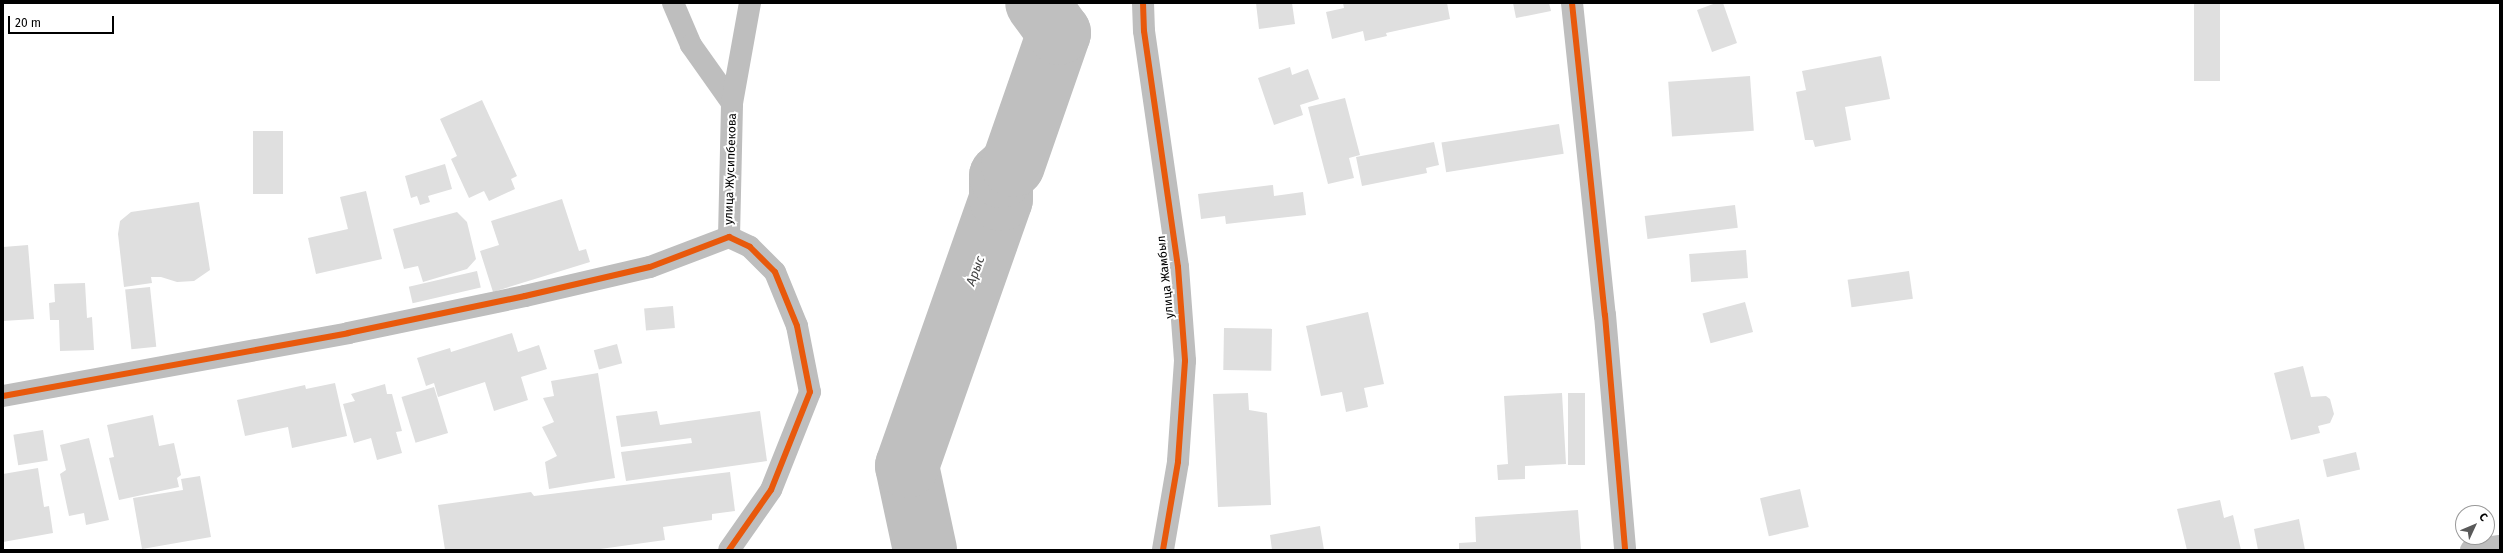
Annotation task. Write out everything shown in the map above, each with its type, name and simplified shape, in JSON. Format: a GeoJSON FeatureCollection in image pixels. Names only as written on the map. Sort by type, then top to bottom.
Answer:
{"type":"FeatureCollection","features":[{"type":"Feature","properties":{"kind":"street"},"geometry":{"type":"LineString","coordinates":[[673,3],[691,45],[732,104]]}},
{"type":"Feature","properties":{"kind":"street","name":"улица Жусипбекова"},"geometry":{"type":"LineString","coordinates":[[729,550],[771,490],[810,392],[797,326],[775,272],[750,248],[729,237],[732,104],[750,3]]}},
{"type":"Feature","properties":{"kind":"street","name":"улица Жамбыл"},"geometry":{"type":"LineString","coordinates":[[1144,3],[1147,54],[1178,267],[1185,361],[1178,462],[1163,550]]}},
{"type":"Feature","properties":{"kind":"street"},"geometry":{"type":"LineString","coordinates":[[1572,3],[1605,315],[1625,550]]}},
{"type":"Feature","properties":{"kind":"street"},"geometry":{"type":"LineString","coordinates":[[3,396],[348,333],[525,296],[650,267],[729,237]]}},
{"type":"Feature","properties":{"kind":"street"},"geometry":{"type":"LineString","coordinates":[[2471,550],[2500,546]]}},
{"type":"Feature","properties":{"kind":"building"},"geometry":{"type":"Polygon","coordinates":[[[1256,3],[1292,3],[1295,24],[1259,29],[1256,3]]]}},
{"type":"Feature","properties":{"kind":"building"},"geometry":{"type":"Polygon","coordinates":[[[1343,3],[1447,3],[1450,19],[1386,33],[1387,36],[1365,41],[1363,31],[1332,39],[1326,12],[1344,8],[1343,3]]]}},
{"type":"Feature","properties":{"kind":"building"},"geometry":{"type":"Polygon","coordinates":[[[1513,3],[1549,3],[1551,11],[1516,18],[1513,3]]]}},
{"type":"Feature","properties":{"kind":"building"},"geometry":{"type":"Polygon","coordinates":[[[1716,3],[1723,3],[1737,43],[1712,52],[1697,10],[1716,3]]]}},
{"type":"Feature","properties":{"kind":"building"},"geometry":{"type":"Polygon","coordinates":[[[2194,3],[2220,3],[2220,81],[2194,81],[2194,3]]]}},
{"type":"Feature","properties":{"kind":"building"},"geometry":{"type":"Polygon","coordinates":[[[1881,56],[1890,99],[1845,107],[1851,140],[1815,147],[1813,140],[1805,140],[1796,92],[1806,90],[1802,71],[1881,56]]]}},
{"type":"Feature","properties":{"kind":"building"},"geometry":{"type":"Polygon","coordinates":[[[1290,67],[1292,75],[1308,69],[1319,99],[1300,105],[1303,115],[1274,125],[1258,78],[1290,67]]]}},
{"type":"Feature","properties":{"kind":"building"},"geometry":{"type":"Polygon","coordinates":[[[1750,76],[1754,131],[1672,137],[1668,82],[1750,76]]]}},
{"type":"Feature","properties":{"kind":"building"},"geometry":{"type":"Polygon","coordinates":[[[1345,98],[1360,155],[1349,158],[1354,178],[1328,184],[1308,107],[1345,98]]]}},
{"type":"Feature","properties":{"kind":"building"},"geometry":{"type":"Polygon","coordinates":[[[482,100],[517,176],[511,179],[515,189],[489,201],[484,191],[469,198],[451,159],[457,156],[440,119],[482,100]]]}},
{"type":"Feature","properties":{"kind":"building"},"geometry":{"type":"Polygon","coordinates":[[[1559,124],[1564,154],[1446,172],[1441,143],[1559,124]]]}},
{"type":"Feature","properties":{"kind":"building"},"geometry":{"type":"Polygon","coordinates":[[[253,131],[283,131],[283,194],[253,194],[253,131]]]}},
{"type":"Feature","properties":{"kind":"building"},"geometry":{"type":"Polygon","coordinates":[[[1434,142],[1439,165],[1426,168],[1427,173],[1362,186],[1356,157],[1434,142]]]}},
{"type":"Feature","properties":{"kind":"building"},"geometry":{"type":"Polygon","coordinates":[[[445,164],[452,189],[428,196],[430,202],[420,205],[417,196],[411,198],[405,176],[445,164]]]}},
{"type":"Feature","properties":{"kind":"building"},"geometry":{"type":"Polygon","coordinates":[[[1273,185],[1274,196],[1303,192],[1306,215],[1226,224],[1225,216],[1201,219],[1198,194],[1273,185]]]}},
{"type":"Feature","properties":{"kind":"building"},"geometry":{"type":"Polygon","coordinates":[[[366,191],[382,259],[316,274],[308,238],[348,229],[340,197],[366,191]]]}},
{"type":"Feature","properties":{"kind":"building"},"geometry":{"type":"Polygon","coordinates":[[[562,199],[579,251],[586,249],[590,262],[493,292],[480,251],[499,245],[491,221],[562,199]]]}},
{"type":"Feature","properties":{"kind":"building"},"geometry":{"type":"Polygon","coordinates":[[[199,202],[210,270],[194,281],[177,282],[161,277],[151,277],[152,283],[124,287],[118,234],[120,221],[131,212],[199,202]]]}},
{"type":"Feature","properties":{"kind":"building"},"geometry":{"type":"Polygon","coordinates":[[[1735,205],[1738,228],[1647,239],[1645,216],[1735,205]]]}},
{"type":"Feature","properties":{"kind":"building"},"geometry":{"type":"Polygon","coordinates":[[[457,212],[467,222],[476,259],[467,269],[423,282],[418,266],[404,269],[393,229],[457,212]]]}},
{"type":"Feature","properties":{"kind":"building"},"geometry":{"type":"Polygon","coordinates":[[[28,245],[34,319],[3,321],[3,247],[28,245]]]}},
{"type":"Feature","properties":{"kind":"building"},"geometry":{"type":"Polygon","coordinates":[[[1746,250],[1748,278],[1691,282],[1689,254],[1746,250]]]}},
{"type":"Feature","properties":{"kind":"building"},"geometry":{"type":"Polygon","coordinates":[[[477,271],[481,288],[413,303],[409,287],[477,271]]]}},
{"type":"Feature","properties":{"kind":"building"},"geometry":{"type":"Polygon","coordinates":[[[1909,271],[1913,299],[1852,307],[1848,280],[1909,271]]]}},
{"type":"Feature","properties":{"kind":"building"},"geometry":{"type":"Polygon","coordinates":[[[85,283],[87,318],[92,317],[94,350],[60,351],[59,320],[50,320],[49,303],[55,302],[54,284],[85,283]]]}},
{"type":"Feature","properties":{"kind":"building"},"geometry":{"type":"Polygon","coordinates":[[[150,287],[156,347],[131,349],[125,290],[150,287]]]}},
{"type":"Feature","properties":{"kind":"building"},"geometry":{"type":"Polygon","coordinates":[[[1745,302],[1753,332],[1711,343],[1702,313],[1745,302]]]}},
{"type":"Feature","properties":{"kind":"building"},"geometry":{"type":"Polygon","coordinates":[[[673,306],[675,328],[646,330],[644,309],[673,306]]]}},
{"type":"Feature","properties":{"kind":"building"},"geometry":{"type":"Polygon","coordinates":[[[1368,312],[1384,384],[1364,388],[1368,407],[1346,412],[1342,392],[1321,396],[1306,326],[1368,312]]]}},
{"type":"Feature","properties":{"kind":"building"},"geometry":{"type":"Polygon","coordinates":[[[1224,328],[1272,329],[1271,371],[1223,370],[1224,328]]]}},
{"type":"Feature","properties":{"kind":"building"},"geometry":{"type":"Polygon","coordinates":[[[512,333],[518,352],[539,345],[547,369],[521,377],[528,400],[494,411],[485,382],[438,397],[434,383],[426,386],[417,358],[450,348],[451,352],[512,333]]]}},
{"type":"Feature","properties":{"kind":"building"},"geometry":{"type":"Polygon","coordinates":[[[617,344],[622,363],[599,370],[594,350],[617,344]]]}},
{"type":"Feature","properties":{"kind":"building"},"geometry":{"type":"Polygon","coordinates":[[[2303,366],[2311,397],[2326,396],[2330,399],[2334,414],[2330,423],[2318,426],[2320,433],[2291,440],[2274,373],[2303,366]]]}},
{"type":"Feature","properties":{"kind":"building"},"geometry":{"type":"Polygon","coordinates":[[[598,373],[615,478],[549,489],[545,462],[557,456],[542,427],[554,422],[543,398],[554,396],[551,381],[598,373]]]}},
{"type":"Feature","properties":{"kind":"building"},"geometry":{"type":"Polygon","coordinates":[[[335,383],[347,436],[292,448],[288,427],[245,436],[237,400],[305,385],[306,389],[335,383]]]}},
{"type":"Feature","properties":{"kind":"building"},"geometry":{"type":"Polygon","coordinates":[[[385,384],[387,394],[392,394],[402,431],[396,432],[402,453],[377,460],[371,438],[354,443],[343,404],[355,401],[351,394],[385,384]]]}},
{"type":"Feature","properties":{"kind":"building"},"geometry":{"type":"Polygon","coordinates":[[[434,387],[448,433],[416,443],[401,397],[434,387]]]}},
{"type":"Feature","properties":{"kind":"building"},"geometry":{"type":"Polygon","coordinates":[[[1248,393],[1249,410],[1267,413],[1271,505],[1218,507],[1213,394],[1248,393]]]}},
{"type":"Feature","properties":{"kind":"building"},"geometry":{"type":"Polygon","coordinates":[[[1562,393],[1566,464],[1525,466],[1525,479],[1498,480],[1497,465],[1508,464],[1504,396],[1562,393]]]}},
{"type":"Feature","properties":{"kind":"building"},"geometry":{"type":"Polygon","coordinates":[[[1568,393],[1585,393],[1585,465],[1568,465],[1568,393]]]}},
{"type":"Feature","properties":{"kind":"building"},"geometry":{"type":"Polygon","coordinates":[[[657,411],[660,425],[760,411],[767,461],[626,481],[621,452],[692,443],[691,438],[621,447],[616,416],[657,411]]]}},
{"type":"Feature","properties":{"kind":"building"},"geometry":{"type":"Polygon","coordinates":[[[153,415],[159,446],[174,443],[181,475],[177,478],[179,487],[119,500],[109,458],[114,457],[107,425],[153,415]]]}},
{"type":"Feature","properties":{"kind":"building"},"geometry":{"type":"Polygon","coordinates":[[[43,430],[48,461],[18,465],[13,435],[43,430]]]}},
{"type":"Feature","properties":{"kind":"building"},"geometry":{"type":"Polygon","coordinates":[[[89,438],[109,520],[86,525],[84,513],[69,516],[60,474],[66,470],[60,445],[89,438]]]}},
{"type":"Feature","properties":{"kind":"building"},"geometry":{"type":"Polygon","coordinates":[[[2356,452],[2360,470],[2327,477],[2323,460],[2356,452]]]}},
{"type":"Feature","properties":{"kind":"building"},"geometry":{"type":"Polygon","coordinates":[[[38,468],[44,507],[49,506],[53,533],[3,542],[3,474],[38,468]]]}},
{"type":"Feature","properties":{"kind":"building"},"geometry":{"type":"Polygon","coordinates":[[[730,472],[735,511],[712,514],[712,520],[663,527],[665,540],[593,550],[445,550],[438,505],[531,492],[534,496],[730,472]]]}},
{"type":"Feature","properties":{"kind":"building"},"geometry":{"type":"Polygon","coordinates":[[[200,476],[211,537],[142,549],[133,498],[183,490],[181,479],[200,476]]]}},
{"type":"Feature","properties":{"kind":"building"},"geometry":{"type":"Polygon","coordinates":[[[1800,489],[1809,527],[1769,536],[1760,498],[1800,489]]]}},
{"type":"Feature","properties":{"kind":"building"},"geometry":{"type":"Polygon","coordinates":[[[2220,500],[2224,518],[2233,515],[2241,550],[2187,550],[2177,509],[2220,500]]]}},
{"type":"Feature","properties":{"kind":"building"},"geometry":{"type":"Polygon","coordinates":[[[1578,510],[1581,550],[1459,550],[1459,543],[1476,542],[1475,517],[1578,510]]]}},
{"type":"Feature","properties":{"kind":"building"},"geometry":{"type":"Polygon","coordinates":[[[2299,519],[2305,550],[2258,550],[2254,529],[2299,519]]]}},
{"type":"Feature","properties":{"kind":"building"},"geometry":{"type":"Polygon","coordinates":[[[1320,526],[1324,550],[1272,550],[1270,535],[1320,526]]]}},
{"type":"Feature","properties":{"kind":"waterway","name":"Арыс"},"geometry":{"type":"LineString","coordinates":[[925,550],[907,466],[1001,199],[1001,176],[1013,165],[1059,33],[1037,3]]}},
{"type":"Feature","properties":{"kind":"cycle path"},"geometry":{"type":"LineString","coordinates":[[1143,3],[1144,31],[1178,267],[1185,361],[1178,462],[1163,550]]}},
{"type":"Feature","properties":{"kind":"cycle path"},"geometry":{"type":"LineString","coordinates":[[1572,3],[1605,315],[1625,550]]}},
{"type":"Feature","properties":{"kind":"cycle path"},"geometry":{"type":"LineString","coordinates":[[3,396],[348,333],[525,296],[650,267],[729,237],[750,247],[775,272],[797,326],[810,392],[771,490],[729,550]]}}]}
